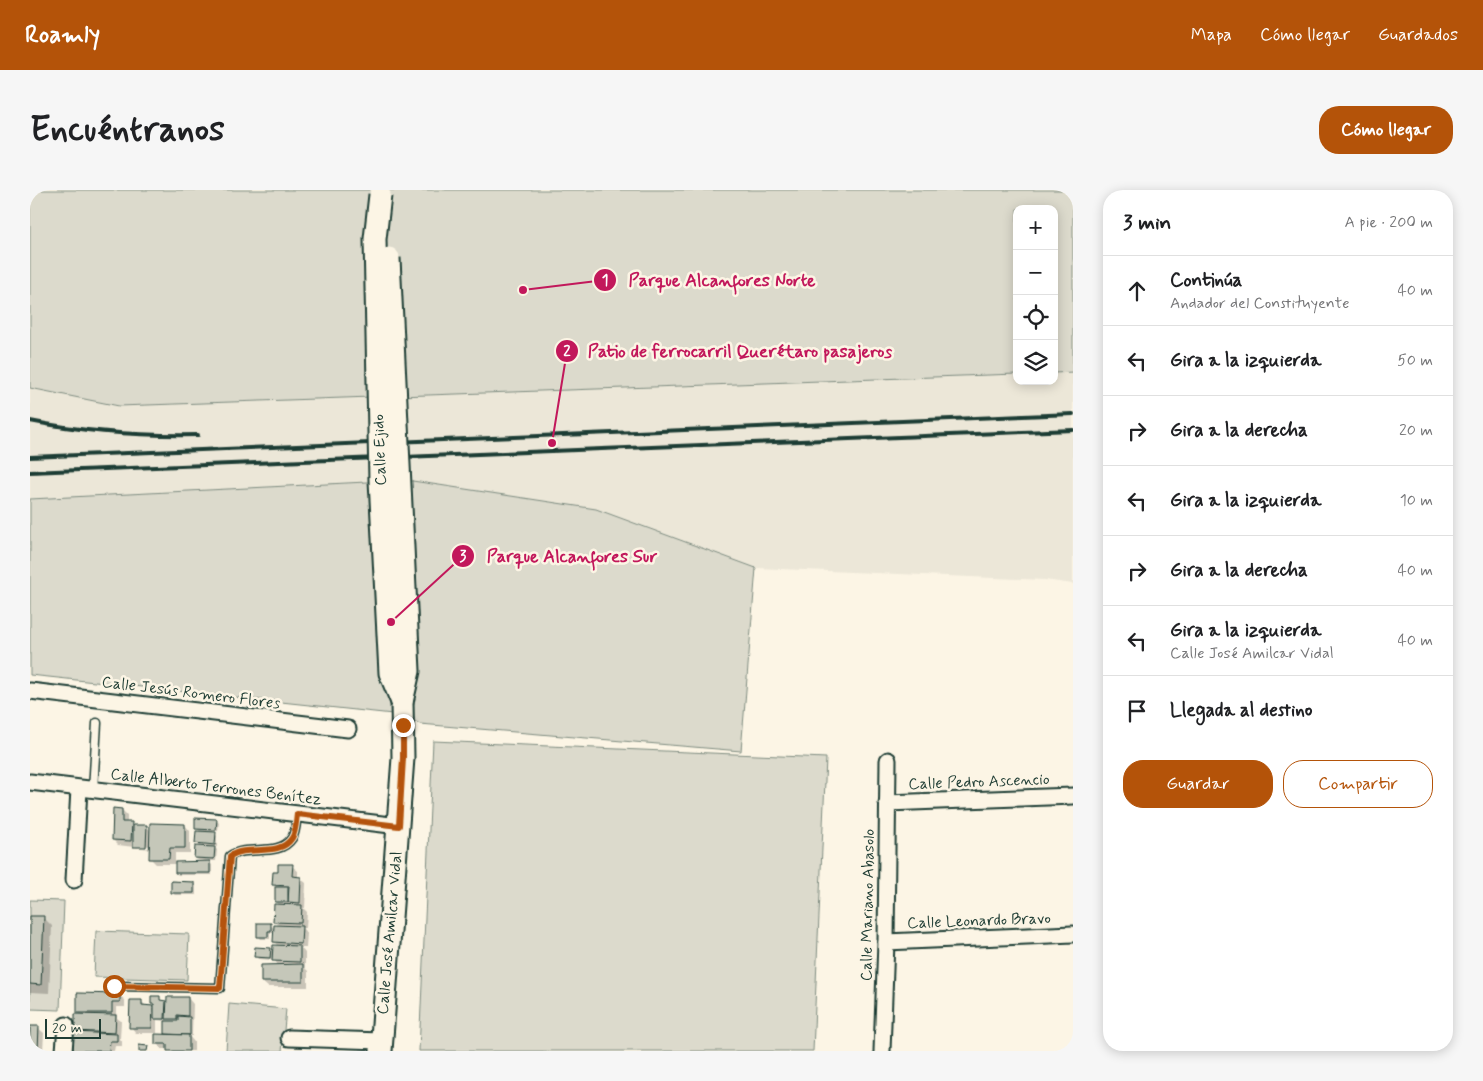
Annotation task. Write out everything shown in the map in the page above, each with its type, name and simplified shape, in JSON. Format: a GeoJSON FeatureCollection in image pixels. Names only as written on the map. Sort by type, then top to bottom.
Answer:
{"type":"FeatureCollection","features":[{"type":"Feature","properties":{"kind":"street","name":"Calle Ejido"},"geometry":{"type":"LineString","coordinates":[[380,193],[388,239],[409,672],[402,702],[403,725]]}},
{"type":"Feature","properties":{"kind":"street","name":"Calle Jesús Romero Flores"},"geometry":{"type":"LineString","coordinates":[[30,691],[348,729]]}},
{"type":"Feature","properties":{"kind":"street","name":"Calle José Amilcar Vidal"},"geometry":{"type":"LineString","coordinates":[[381,1046],[399,826],[403,725]]}},
{"type":"Feature","properties":{"kind":"street","name":"Calle Mariano Abasolo"},"geometry":{"type":"LineString","coordinates":[[882,1051],[886,942],[888,760]]}},
{"type":"Feature","properties":{"kind":"street","name":"Calle Alberto Terrones Benítez"},"geometry":{"type":"LineString","coordinates":[[30,782],[399,826]]}},
{"type":"Feature","properties":{"kind":"street"},"geometry":{"type":"LineString","coordinates":[[74,880],[86,789]]}},
{"type":"Feature","properties":{"kind":"street","name":"Calle Pedro Ascencio"},"geometry":{"type":"LineString","coordinates":[[887,803],[1073,796]]}},
{"type":"Feature","properties":{"kind":"street","name":"Calle Leonardo Bravo"},"geometry":{"type":"LineString","coordinates":[[886,942],[1073,934]]}},
{"type":"Feature","properties":{"kind":"street"},"geometry":{"type":"LineString","coordinates":[[64,1051],[66,1025]]}},
{"type":"Feature","properties":{"kind":"street"},"geometry":{"type":"LineString","coordinates":[[288,1038],[381,1046]]}},
{"type":"Feature","properties":{"kind":"lane"},"geometry":{"type":"LineString","coordinates":[[86,789],[97,723]]}},
{"type":"Feature","properties":{"kind":"lane"},"geometry":{"type":"LineString","coordinates":[[114,986],[220,988],[230,856],[238,851],[282,847],[293,837],[297,814]]}},
{"type":"Feature","properties":{"kind":"shaded area"},"geometry":{"type":"Polygon","coordinates":[[[30,190],[1073,190],[1073,372],[1058,373],[1058,205],[1013,205],[1013,374],[119,406],[30,388],[30,190]]]}},
{"type":"Feature","properties":{"kind":"shaded area"},"geometry":{"type":"Polygon","coordinates":[[[1073,372],[1073,584],[1045,580],[756,568],[596,509],[406,480],[30,499],[30,388],[119,406],[1013,374],[1013,385],[1058,385],[1058,373],[1073,372]]]}},
{"type":"Feature","properties":{"kind":"shaded area"},"geometry":{"type":"Polygon","coordinates":[[[406,480],[596,509],[756,568],[741,751],[420,724],[402,715],[30,675],[30,499],[406,480]]]}},
{"type":"Feature","properties":{"kind":"shaded area"},"geometry":{"type":"Polygon","coordinates":[[[433,741],[826,758],[813,1051],[419,1051],[433,741]]]}},
{"type":"Feature","properties":{"kind":"shaded area"},"geometry":{"type":"Polygon","coordinates":[[[30,900],[64,901],[60,1010],[30,1009],[30,900]]]}},
{"type":"Feature","properties":{"kind":"shaded area"},"geometry":{"type":"Polygon","coordinates":[[[96,931],[189,934],[187,980],[94,977],[96,931]]]}},
{"type":"Feature","properties":{"kind":"shaded area"},"geometry":{"type":"Polygon","coordinates":[[[229,1004],[286,1009],[282,1051],[226,1051],[229,1004]]]}},
{"type":"Feature","properties":{"kind":"building"},"geometry":{"type":"Polygon","coordinates":[[[113,808],[122,809],[122,822],[132,822],[131,841],[112,840],[113,808]]]}},
{"type":"Feature","properties":{"kind":"building"},"geometry":{"type":"Polygon","coordinates":[[[195,818],[217,819],[216,830],[195,829],[195,818]]]}},
{"type":"Feature","properties":{"kind":"building"},"geometry":{"type":"Polygon","coordinates":[[[150,823],[185,824],[185,848],[170,848],[169,859],[149,859],[150,823]]]}},
{"type":"Feature","properties":{"kind":"building"},"geometry":{"type":"Polygon","coordinates":[[[133,825],[147,825],[146,847],[133,847],[133,825]]]}},
{"type":"Feature","properties":{"kind":"building"},"geometry":{"type":"Polygon","coordinates":[[[196,831],[216,832],[215,845],[195,843],[196,831]]]}},
{"type":"Feature","properties":{"kind":"building"},"geometry":{"type":"Polygon","coordinates":[[[195,846],[215,847],[214,859],[194,858],[195,846]]]}},
{"type":"Feature","properties":{"kind":"building"},"geometry":{"type":"Polygon","coordinates":[[[210,861],[210,873],[175,873],[175,862],[210,861]]]}},
{"type":"Feature","properties":{"kind":"building"},"geometry":{"type":"Polygon","coordinates":[[[278,864],[293,864],[292,876],[301,877],[300,903],[288,902],[289,886],[272,885],[273,872],[278,872],[278,864]]]}},
{"type":"Feature","properties":{"kind":"building"},"geometry":{"type":"Polygon","coordinates":[[[171,881],[194,882],[194,893],[171,893],[171,881]]]}},
{"type":"Feature","properties":{"kind":"building"},"geometry":{"type":"Polygon","coordinates":[[[275,887],[288,887],[288,902],[275,902],[275,887]]]}},
{"type":"Feature","properties":{"kind":"building"},"geometry":{"type":"Polygon","coordinates":[[[274,904],[302,905],[301,923],[273,922],[274,904]]]}},
{"type":"Feature","properties":{"kind":"building"},"geometry":{"type":"Polygon","coordinates":[[[30,916],[44,916],[41,985],[30,984],[30,916]]]}},
{"type":"Feature","properties":{"kind":"building"},"geometry":{"type":"Polygon","coordinates":[[[257,923],[271,923],[271,931],[268,931],[268,937],[257,937],[257,923]]]}},
{"type":"Feature","properties":{"kind":"building"},"geometry":{"type":"Polygon","coordinates":[[[274,925],[302,926],[301,944],[273,942],[274,925]]]}},
{"type":"Feature","properties":{"kind":"building"},"geometry":{"type":"Polygon","coordinates":[[[273,945],[300,946],[300,962],[272,961],[273,945]]]}},
{"type":"Feature","properties":{"kind":"building"},"geometry":{"type":"Polygon","coordinates":[[[255,947],[271,948],[270,958],[254,957],[255,947]]]}},
{"type":"Feature","properties":{"kind":"building"},"geometry":{"type":"Polygon","coordinates":[[[303,964],[303,982],[261,982],[261,965],[303,964]]]}},
{"type":"Feature","properties":{"kind":"building"},"geometry":{"type":"Polygon","coordinates":[[[77,993],[120,994],[120,1002],[112,1002],[112,1013],[77,1013],[77,993]]]}},
{"type":"Feature","properties":{"kind":"building"},"geometry":{"type":"Polygon","coordinates":[[[151,996],[160,996],[160,1000],[166,1001],[165,1019],[154,1019],[154,1004],[151,1004],[151,996]]]}},
{"type":"Feature","properties":{"kind":"building"},"geometry":{"type":"Polygon","coordinates":[[[167,997],[188,997],[188,1016],[177,1015],[177,1019],[166,1019],[167,997]]]}},
{"type":"Feature","properties":{"kind":"building"},"geometry":{"type":"Polygon","coordinates":[[[130,1000],[142,1000],[142,1005],[153,1006],[152,1028],[129,1028],[130,1000]]]}},
{"type":"Feature","properties":{"kind":"building"},"geometry":{"type":"Polygon","coordinates":[[[75,1014],[116,1015],[115,1033],[75,1031],[75,1014]]]}},
{"type":"Feature","properties":{"kind":"building"},"geometry":{"type":"Polygon","coordinates":[[[178,1016],[190,1017],[190,1035],[165,1034],[165,1021],[178,1021],[178,1016]]]}},
{"type":"Feature","properties":{"kind":"building"},"geometry":{"type":"Polygon","coordinates":[[[30,1026],[39,1026],[38,1050],[30,1050],[30,1026]]]}},
{"type":"Feature","properties":{"kind":"building"},"geometry":{"type":"Polygon","coordinates":[[[73,1032],[117,1034],[117,1041],[110,1041],[109,1051],[73,1051],[73,1032]]]}},
{"type":"Feature","properties":{"kind":"building"},"geometry":{"type":"Polygon","coordinates":[[[155,1034],[189,1035],[189,1051],[167,1051],[167,1044],[155,1044],[155,1034]]]}},
{"type":"Feature","properties":{"kind":"building"},"geometry":{"type":"Polygon","coordinates":[[[139,1045],[148,1046],[147,1051],[139,1051],[139,1045]]]}},
{"type":"Feature","properties":{"kind":"railway"},"geometry":{"type":"LineString","coordinates":[[30,457],[1073,414]]}},
{"type":"Feature","properties":{"kind":"railway"},"geometry":{"type":"LineString","coordinates":[[30,421],[71,428],[113,432],[155,435],[198,435]]}},
{"type":"Feature","properties":{"kind":"railway"},"geometry":{"type":"LineString","coordinates":[[30,472],[1073,430]]}},
{"type":"Feature","properties":{"kind":"place","name":"Parque Alcanfores Norte"},"geometry":{"type":"Point","coordinates":[523,290]}},
{"type":"Feature","properties":{"kind":"place","name":"Patio de ferrocarril Querétaro pasajeros"},"geometry":{"type":"Point","coordinates":[552,443]}},
{"type":"Feature","properties":{"kind":"place","name":"Parque Alcanfores Sur"},"geometry":{"type":"Point","coordinates":[391,622]}},
{"type":"Feature","properties":{"kind":"route"},"geometry":{"type":"LineString","coordinates":[[114,986],[220,988],[230,856],[238,851],[282,847],[293,837],[297,814],[399,826],[403,725]]}}]}
